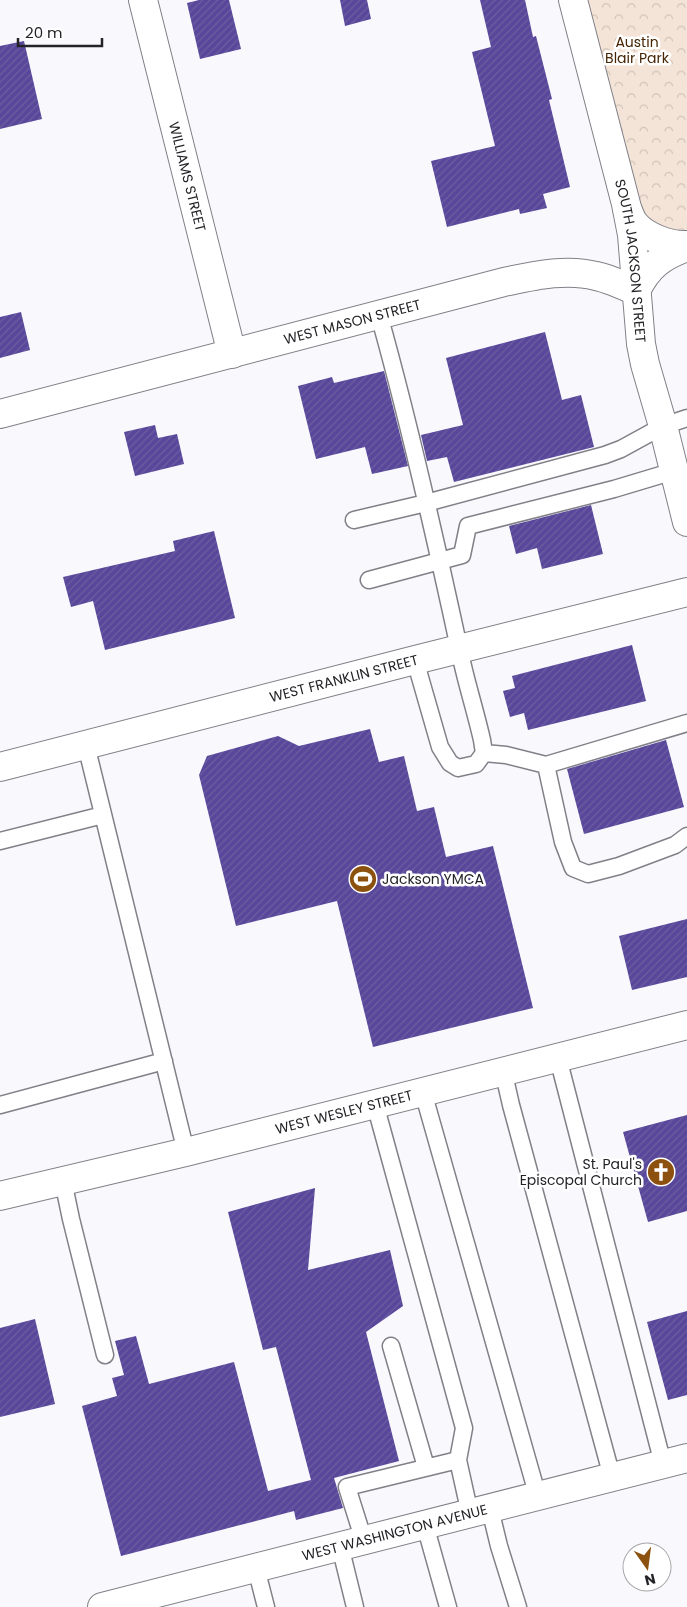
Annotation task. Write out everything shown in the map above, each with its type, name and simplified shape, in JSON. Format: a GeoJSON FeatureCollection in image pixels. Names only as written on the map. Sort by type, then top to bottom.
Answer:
{"type":"FeatureCollection","features":[{"type":"Feature","properties":{"kind":"street","name":"WILLIAMS STREET"},"geometry":{"type":"LineString","coordinates":[[143,0],[232,354]]}},
{"type":"Feature","properties":{"kind":"street","name":"SOUTH JACKSON STREET"},"geometry":{"type":"LineString","coordinates":[[574,0],[632,234],[636,291],[644,357],[675,422],[674,471],[687,522]]}},
{"type":"Feature","properties":{"kind":"street"},"geometry":{"type":"LineString","coordinates":[[626,204],[633,222],[648,233],[664,242],[687,246]]}},
{"type":"Feature","properties":{"kind":"street"},"geometry":{"type":"LineString","coordinates":[[636,291],[642,278],[654,264],[672,252],[687,246]]}},
{"type":"Feature","properties":{"kind":"street","name":"WEST MASON STREET"},"geometry":{"type":"LineString","coordinates":[[0,414],[504,282],[549,274],[578,273],[595,275],[636,291]]}},
{"type":"Feature","properties":{"kind":"street","name":"WEST FRANKLIN STREET"},"geometry":{"type":"LineString","coordinates":[[0,767],[687,592]]}},
{"type":"Feature","properties":{"kind":"street","name":"WEST WESLEY STREET"},"geometry":{"type":"LineString","coordinates":[[0,1196],[186,1152],[687,1025]]}},
{"type":"Feature","properties":{"kind":"street","name":"WEST WASHINGTON AVENUE"},"geometry":{"type":"LineString","coordinates":[[102,1607],[161,1600],[256,1568],[675,1461]]}},
{"type":"Feature","properties":{"kind":"lane"},"geometry":{"type":"LineString","coordinates":[[380,315],[482,740],[484,754],[476,764],[458,768],[450,763],[440,748],[415,660]]}},
{"type":"Feature","properties":{"kind":"lane"},"geometry":{"type":"LineString","coordinates":[[354,520],[426,503],[605,455],[675,422]]}},
{"type":"Feature","properties":{"kind":"lane"},"geometry":{"type":"LineString","coordinates":[[369,580],[462,555],[468,526],[614,489],[674,471]]}},
{"type":"Feature","properties":{"kind":"lane"},"geometry":{"type":"LineString","coordinates":[[484,754],[506,756],[546,765],[687,723]]}},
{"type":"Feature","properties":{"kind":"lane"},"geometry":{"type":"LineString","coordinates":[[86,745],[186,1152]]}},
{"type":"Feature","properties":{"kind":"lane"},"geometry":{"type":"LineString","coordinates":[[546,765],[563,842],[573,868],[588,874],[619,866],[675,845],[687,836]]}},
{"type":"Feature","properties":{"kind":"lane"},"geometry":{"type":"LineString","coordinates":[[0,841],[104,815]]}},
{"type":"Feature","properties":{"kind":"lane"},"geometry":{"type":"LineString","coordinates":[[558,1058],[675,1461]]}},
{"type":"Feature","properties":{"kind":"lane"},"geometry":{"type":"LineString","coordinates":[[0,1105],[164,1061]]}},
{"type":"Feature","properties":{"kind":"lane"},"geometry":{"type":"LineString","coordinates":[[504,1070],[511,1105],[612,1477]]}},
{"type":"Feature","properties":{"kind":"lane"},"geometry":{"type":"LineString","coordinates":[[423,1092],[538,1497]]}},
{"type":"Feature","properties":{"kind":"lane"},"geometry":{"type":"LineString","coordinates":[[375,1104],[464,1428],[458,1460],[480,1511],[499,1546],[518,1607]]}},
{"type":"Feature","properties":{"kind":"lane"},"geometry":{"type":"LineString","coordinates":[[63,1181],[104,1355]]}},
{"type":"Feature","properties":{"kind":"lane"},"geometry":{"type":"LineString","coordinates":[[391,1346],[426,1467]]}},
{"type":"Feature","properties":{"kind":"lane"},"geometry":{"type":"LineString","coordinates":[[355,1607],[347,1487],[458,1460]]}},
{"type":"Feature","properties":{"kind":"lane"},"geometry":{"type":"LineString","coordinates":[[425,1525],[448,1607]]}},
{"type":"Feature","properties":{"kind":"lane"},"geometry":{"type":"LineString","coordinates":[[256,1568],[266,1607]]}},
{"type":"Feature","properties":{"kind":"green space","name":"Austin Blair Park"},"geometry":{"type":"Polygon","coordinates":[[[573,0],[687,0],[687,245],[641,229],[573,0]]]}},
{"type":"Feature","properties":{"kind":"building"},"geometry":{"type":"Polygon","coordinates":[[[199,0],[229,0],[241,49],[200,59],[187,3],[199,0]]]}},
{"type":"Feature","properties":{"kind":"building"},"geometry":{"type":"Polygon","coordinates":[[[340,0],[367,0],[371,19],[345,26],[340,0]]]}},
{"type":"Feature","properties":{"kind":"building"},"geometry":{"type":"Polygon","coordinates":[[[480,0],[525,0],[533,37],[536,36],[552,99],[549,100],[570,187],[543,194],[547,208],[520,214],[519,209],[447,227],[431,161],[495,146],[472,52],[491,47],[480,0]]]}},
{"type":"Feature","properties":{"kind":"building"},"geometry":{"type":"Polygon","coordinates":[[[24,41],[42,119],[0,129],[0,46],[24,41]]]}},
{"type":"Feature","properties":{"kind":"building"},"geometry":{"type":"Polygon","coordinates":[[[21,312],[30,350],[0,358],[0,317],[21,312]]]}},
{"type":"Feature","properties":{"kind":"building"},"geometry":{"type":"Polygon","coordinates":[[[545,332],[562,400],[581,395],[594,447],[454,482],[447,457],[427,461],[421,435],[463,425],[446,358],[545,332]]]}},
{"type":"Feature","properties":{"kind":"building"},"geometry":{"type":"Polygon","coordinates":[[[384,371],[408,466],[372,474],[365,447],[316,459],[298,386],[332,377],[334,383],[384,371]]]}},
{"type":"Feature","properties":{"kind":"building"},"geometry":{"type":"Polygon","coordinates":[[[155,425],[158,438],[177,434],[184,464],[135,476],[124,432],[155,425]]]}},
{"type":"Feature","properties":{"kind":"building"},"geometry":{"type":"Polygon","coordinates":[[[591,505],[603,554],[542,569],[537,548],[516,554],[509,526],[591,505]]]}},
{"type":"Feature","properties":{"kind":"building"},"geometry":{"type":"Polygon","coordinates":[[[214,531],[235,618],[105,650],[93,601],[71,607],[63,577],[175,551],[173,541],[214,531]]]}},
{"type":"Feature","properties":{"kind":"building"},"geometry":{"type":"Polygon","coordinates":[[[632,645],[646,701],[528,730],[524,713],[510,717],[503,691],[515,688],[512,676],[632,645]]]}},
{"type":"Feature","properties":{"kind":"building","name":"Jackson YMCA"},"geometry":{"type":"Polygon","coordinates":[[[370,729],[379,762],[404,756],[417,811],[434,807],[446,857],[493,846],[533,1008],[373,1047],[337,901],[236,926],[199,775],[207,756],[278,736],[299,746],[370,729]]]}},
{"type":"Feature","properties":{"kind":"building"},"geometry":{"type":"Polygon","coordinates":[[[666,740],[684,807],[584,834],[567,769],[666,740]]]}},
{"type":"Feature","properties":{"kind":"building"},"geometry":{"type":"Polygon","coordinates":[[[687,919],[687,977],[632,990],[619,936],[687,919]]]}},
{"type":"Feature","properties":{"kind":"building","name":"St. Paul's Episcopal Church"},"geometry":{"type":"Polygon","coordinates":[[[687,1115],[687,1211],[648,1222],[623,1132],[687,1115]]]}},
{"type":"Feature","properties":{"kind":"building"},"geometry":{"type":"Polygon","coordinates":[[[315,1188],[308,1270],[390,1250],[403,1306],[366,1332],[399,1461],[334,1478],[343,1508],[296,1520],[294,1511],[121,1556],[82,1406],[117,1396],[112,1378],[124,1375],[115,1341],[136,1336],[149,1384],[234,1362],[268,1491],[311,1480],[276,1347],[263,1350],[228,1212],[315,1188]]]}},
{"type":"Feature","properties":{"kind":"building"},"geometry":{"type":"Polygon","coordinates":[[[687,1311],[687,1395],[668,1400],[647,1322],[687,1311]]]}},
{"type":"Feature","properties":{"kind":"building"},"geometry":{"type":"Polygon","coordinates":[[[35,1319],[55,1404],[0,1417],[0,1328],[35,1319]]]}},
{"type":"Feature","properties":{"kind":"place","name":"Jackson YMCA"},"geometry":{"type":"Point","coordinates":[363,879]}},
{"type":"Feature","properties":{"kind":"place","name":"St. Paul's Episcopal Church"},"geometry":{"type":"Point","coordinates":[661,1172]}}]}
